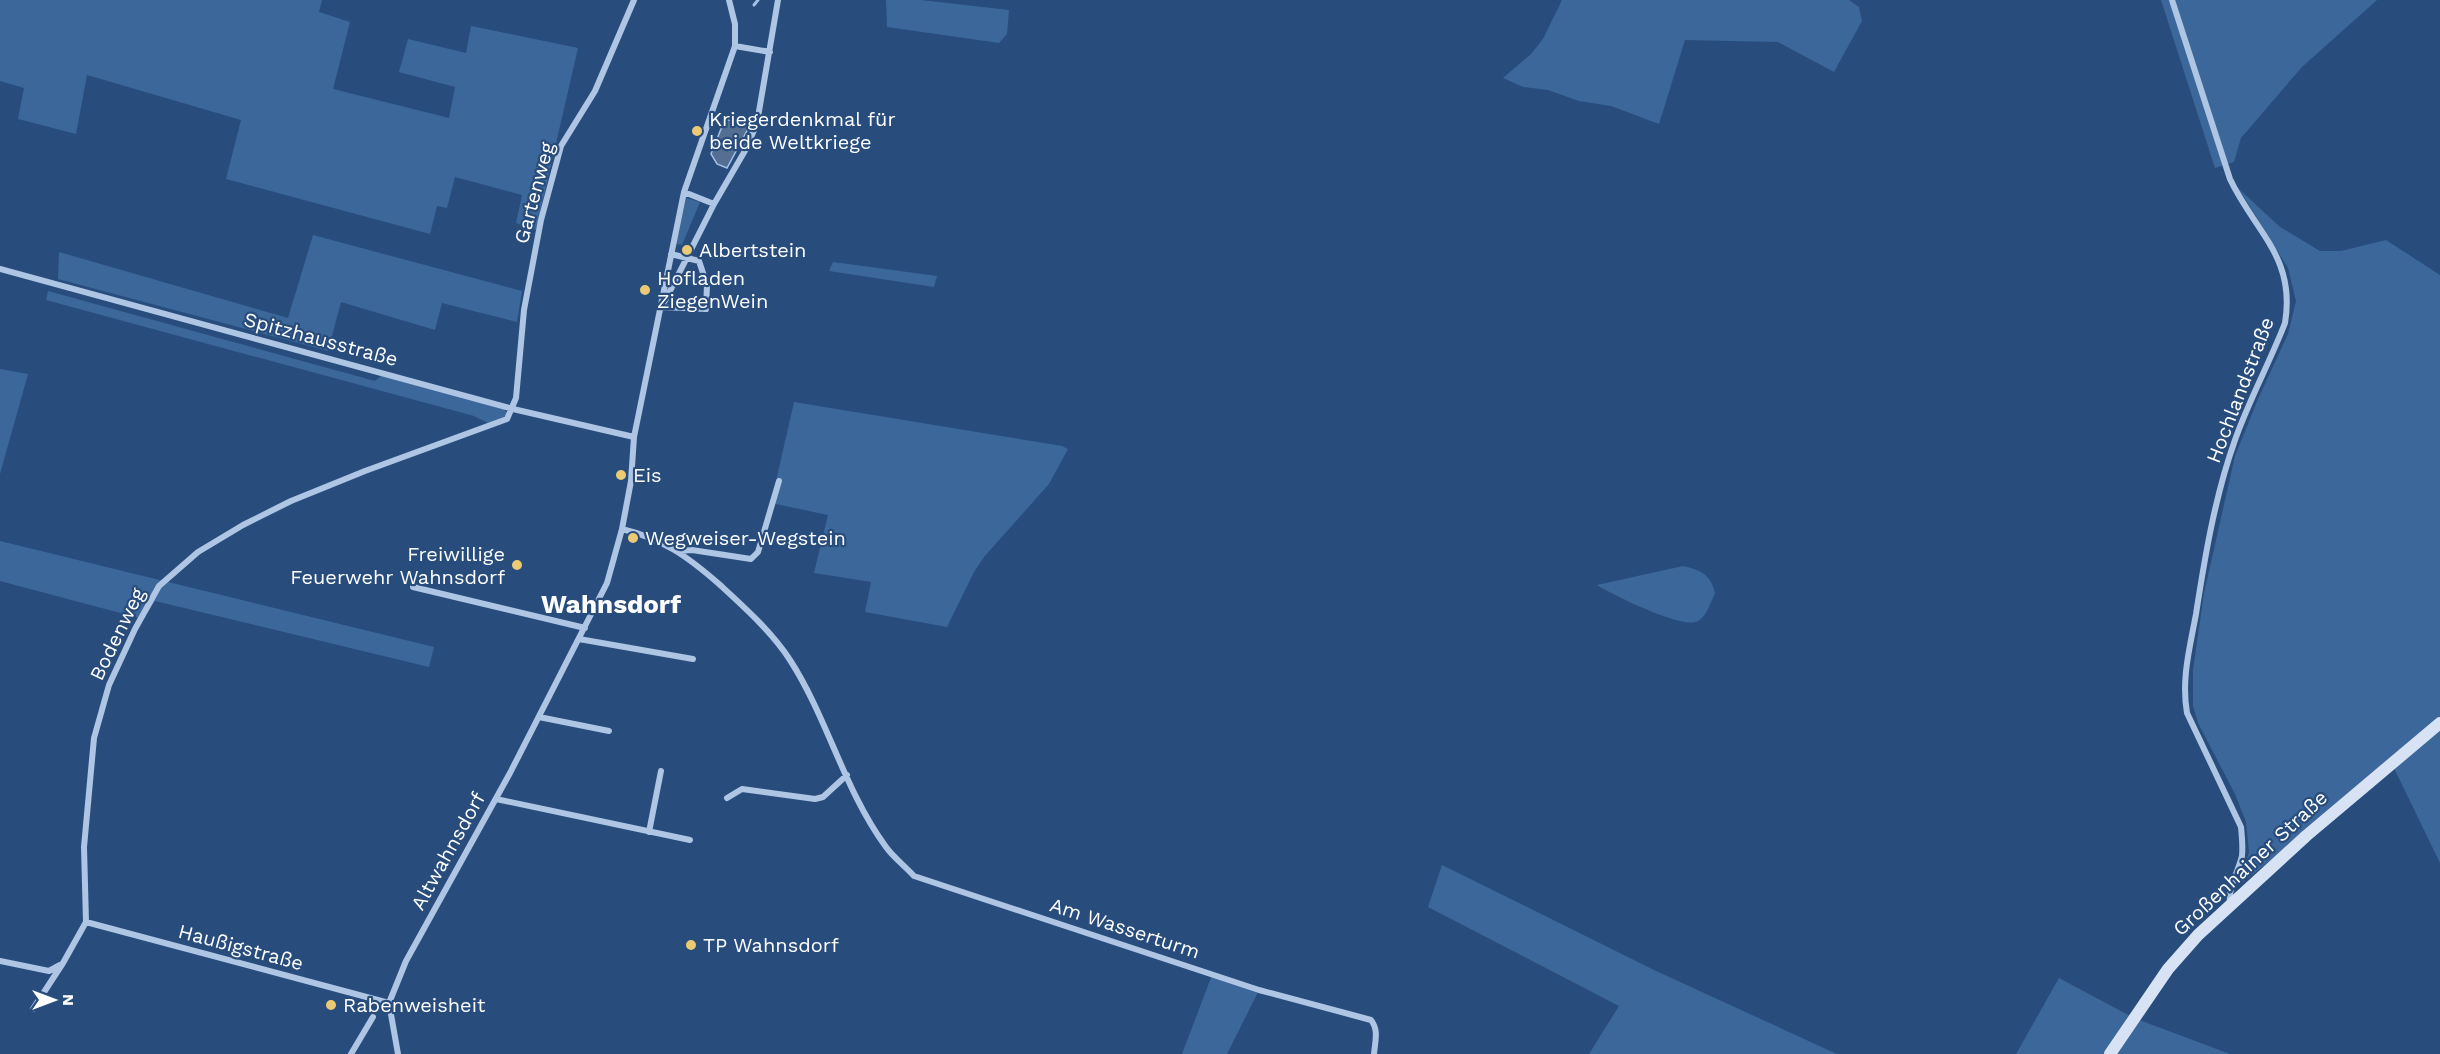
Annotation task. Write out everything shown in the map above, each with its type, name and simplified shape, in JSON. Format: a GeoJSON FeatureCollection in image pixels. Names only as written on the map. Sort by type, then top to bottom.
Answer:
{"type":"FeatureCollection","features":[{"type":"Feature","properties":{"kind":"street","name":"Gartenweg"},"geometry":{"type":"LineString","coordinates":[[513,409],[524,310],[541,220],[561,146],[594,92],[634,0]]}},
{"type":"Feature","properties":{"kind":"street"},"geometry":{"type":"LineString","coordinates":[[729,0],[735,24],[735,46],[770,52]]}},
{"type":"Feature","properties":{"kind":"street","name":"Altwahnsdorf"},"geometry":{"type":"LineString","coordinates":[[662,307],[758,123],[778,0]]}},
{"type":"Feature","properties":{"kind":"street","name":"Hochlandstraße"},"geometry":{"type":"LineString","coordinates":[[2172,0],[2230,179],[2240,200],[2275,251],[2287,288],[2288,305],[2285,323],[2235,440],[2226,471],[2207,548],[2186,673],[2184,695],[2187,713],[2241,827],[2243,842],[2241,858],[2229,892],[2230,904]]}},
{"type":"Feature","properties":{"kind":"street","name":"Altwahnsdorf"},"geometry":{"type":"LineString","coordinates":[[389,1003],[406,962],[496,799],[607,583],[632,481],[634,437],[684,192],[735,46]]}},
{"type":"Feature","properties":{"kind":"street"},"geometry":{"type":"LineString","coordinates":[[684,192],[714,204]]}},
{"type":"Feature","properties":{"kind":"street"},"geometry":{"type":"LineString","coordinates":[[662,307],[706,309],[707,285],[699,261],[671,254]]}},
{"type":"Feature","properties":{"kind":"street","name":"Spitzhausstraße"},"geometry":{"type":"LineString","coordinates":[[0,269],[513,409],[634,437]]}},
{"type":"Feature","properties":{"kind":"street","name":"Bodenweg"},"geometry":{"type":"LineString","coordinates":[[86,922],[84,847],[94,738],[109,685],[135,629],[159,586],[198,552],[243,525],[291,501],[365,471],[507,419],[513,409]]}},
{"type":"Feature","properties":{"kind":"street"},"geometry":{"type":"LineString","coordinates":[[622,528],[648,535],[678,551],[692,550],[751,559],[758,552],[779,481]]}},
{"type":"Feature","properties":{"kind":"street","name":"Am Wasserturm"},"geometry":{"type":"LineString","coordinates":[[678,551],[735,598],[772,636],[791,661],[863,812],[886,848],[914,876],[1259,990],[1371,1020],[1376,1025],[1377,1032],[1374,1054]]}},
{"type":"Feature","properties":{"kind":"street"},"geometry":{"type":"LineString","coordinates":[[413,587],[585,628]]}},
{"type":"Feature","properties":{"kind":"street"},"geometry":{"type":"LineString","coordinates":[[579,639],[693,659]]}},
{"type":"Feature","properties":{"kind":"street"},"geometry":{"type":"LineString","coordinates":[[539,717],[609,731]]}},
{"type":"Feature","properties":{"kind":"street","name":"Großenhainer Straße"},"geometry":{"type":"LineString","coordinates":[[2110,1054],[2182,952],[2230,904],[2306,836],[2440,723]]}},
{"type":"Feature","properties":{"kind":"street"},"geometry":{"type":"LineString","coordinates":[[649,832],[661,771]]}},
{"type":"Feature","properties":{"kind":"street"},"geometry":{"type":"LineString","coordinates":[[727,798],[742,789],[815,799],[823,796],[847,775]]}},
{"type":"Feature","properties":{"kind":"street"},"geometry":{"type":"LineString","coordinates":[[738,781],[742,789]]}},
{"type":"Feature","properties":{"kind":"street"},"geometry":{"type":"LineString","coordinates":[[496,799],[690,840]]}},
{"type":"Feature","properties":{"kind":"street"},"geometry":{"type":"LineString","coordinates":[[33,1009],[86,922]]}},
{"type":"Feature","properties":{"kind":"street","name":"Haußigstraße"},"geometry":{"type":"LineString","coordinates":[[86,922],[389,1003]]}},
{"type":"Feature","properties":{"kind":"street"},"geometry":{"type":"LineString","coordinates":[[0,961],[49,971],[63,963]]}},
{"type":"Feature","properties":{"kind":"street"},"geometry":{"type":"LineString","coordinates":[[389,1003],[398,1054]]}},
{"type":"Feature","properties":{"kind":"street"},"geometry":{"type":"LineString","coordinates":[[351,1054],[373,1017]]}},
{"type":"Feature","properties":{"kind":"shaded area"},"geometry":{"type":"Polygon","coordinates":[[[0,0],[322,0],[319,12],[350,22],[333,89],[449,118],[455,87],[399,72],[408,39],[466,53],[471,26],[578,48],[536,230],[516,223],[522,195],[455,177],[447,208],[437,206],[430,234],[226,179],[241,120],[87,75],[76,134],[18,119],[24,88],[0,81],[0,0]]]}},
{"type":"Feature","properties":{"kind":"shaded area"},"geometry":{"type":"Polygon","coordinates":[[[886,0],[921,0],[1009,10],[1007,34],[999,43],[887,27],[886,0]]]}},
{"type":"Feature","properties":{"kind":"shaded area"},"geometry":{"type":"Polygon","coordinates":[[[1562,0],[1849,0],[1859,7],[1862,21],[1834,72],[1778,42],[1685,40],[1659,124],[1611,106],[1579,101],[1548,90],[1523,87],[1503,78],[1531,54],[1543,39],[1562,0]]]}},
{"type":"Feature","properties":{"kind":"shaded area"},"geometry":{"type":"Polygon","coordinates":[[[2161,0],[2377,0],[2302,67],[2241,138],[2234,162],[2215,168],[2161,0]]]}},
{"type":"Feature","properties":{"kind":"shaded area"},"geometry":{"type":"Polygon","coordinates":[[[725,119],[750,125],[727,168],[717,164],[711,154],[725,119]]]}},
{"type":"Feature","properties":{"kind":"shaded area"},"geometry":{"type":"Polygon","coordinates":[[[2239,189],[2280,227],[2320,251],[2341,251],[2386,240],[2440,275],[2440,863],[2392,764],[2239,885],[2249,852],[2246,822],[2235,794],[2198,723],[2193,706],[2193,670],[2204,593],[2235,456],[2288,334],[2296,301],[2288,268],[2239,189]]]}},
{"type":"Feature","properties":{"kind":"shaded area"},"geometry":{"type":"Polygon","coordinates":[[[686,198],[700,202],[682,245],[676,244],[686,198]]]}},
{"type":"Feature","properties":{"kind":"shaded area"},"geometry":{"type":"Polygon","coordinates":[[[313,235],[522,291],[517,322],[442,303],[435,330],[341,302],[328,351],[58,279],[59,252],[288,318],[313,235]]]}},
{"type":"Feature","properties":{"kind":"shaded area"},"geometry":{"type":"Polygon","coordinates":[[[833,262],[937,276],[934,287],[829,271],[833,262]]]}},
{"type":"Feature","properties":{"kind":"shaded area"},"geometry":{"type":"Polygon","coordinates":[[[48,291],[375,381],[381,376],[504,409],[507,413],[504,417],[488,423],[474,416],[46,300],[48,291]]]}},
{"type":"Feature","properties":{"kind":"shaded area"},"geometry":{"type":"Polygon","coordinates":[[[0,369],[28,374],[0,474],[0,369]]]}},
{"type":"Feature","properties":{"kind":"shaded area"},"geometry":{"type":"Polygon","coordinates":[[[794,402],[1062,446],[1068,449],[1049,484],[984,557],[974,572],[947,627],[865,612],[871,582],[814,573],[828,515],[771,503],[794,402]]]}},
{"type":"Feature","properties":{"kind":"shaded area"},"geometry":{"type":"Polygon","coordinates":[[[0,541],[434,647],[429,667],[155,601],[143,619],[0,581],[0,541]]]}},
{"type":"Feature","properties":{"kind":"shaded area"},"geometry":{"type":"Polygon","coordinates":[[[1683,566],[1704,574],[1711,582],[1715,593],[1706,613],[1698,621],[1678,621],[1632,603],[1597,585],[1683,566]]]}},
{"type":"Feature","properties":{"kind":"shaded area"},"geometry":{"type":"Polygon","coordinates":[[[1442,865],[1654,970],[1837,1054],[1589,1054],[1619,1006],[1428,907],[1442,865]]]}},
{"type":"Feature","properties":{"kind":"shaded area"},"geometry":{"type":"Polygon","coordinates":[[[1212,975],[1259,990],[1227,1054],[1182,1054],[1212,975]]]}},
{"type":"Feature","properties":{"kind":"shaded area"},"geometry":{"type":"Polygon","coordinates":[[[2059,978],[2134,1018],[2230,1054],[2016,1054],[2059,978]]]}},
{"type":"Feature","properties":{"kind":"waterway"},"geometry":{"type":"LineString","coordinates":[[754,5],[758,0]]}},
{"type":"Feature","properties":{"kind":"place","name":"Kriegerdenkmal für beide Weltkriege"},"geometry":{"type":"Point","coordinates":[697,131]}},
{"type":"Feature","properties":{"kind":"place","name":"Albertstein"},"geometry":{"type":"Point","coordinates":[687,250]}},
{"type":"Feature","properties":{"kind":"place","name":"Hofladen ZiegenWein"},"geometry":{"type":"Point","coordinates":[645,290]}},
{"type":"Feature","properties":{"kind":"place","name":"Eis"},"geometry":{"type":"Point","coordinates":[621,475]}},
{"type":"Feature","properties":{"kind":"place","name":"Wegweiser-Wegstein"},"geometry":{"type":"Point","coordinates":[633,538]}},
{"type":"Feature","properties":{"kind":"place","name":"Freiwillige Feuerwehr Wahnsdorf"},"geometry":{"type":"Point","coordinates":[517,565]}},
{"type":"Feature","properties":{"kind":"place","name":"TP Wahnsdorf"},"geometry":{"type":"Point","coordinates":[691,945]}},
{"type":"Feature","properties":{"kind":"place","name":"Rabenweisheit"},"geometry":{"type":"Point","coordinates":[331,1005]}},
{"type":"Feature","properties":{"kind":"district","name":"Wahnsdorf"},"geometry":{"type":"Point","coordinates":[611,604]}}]}
